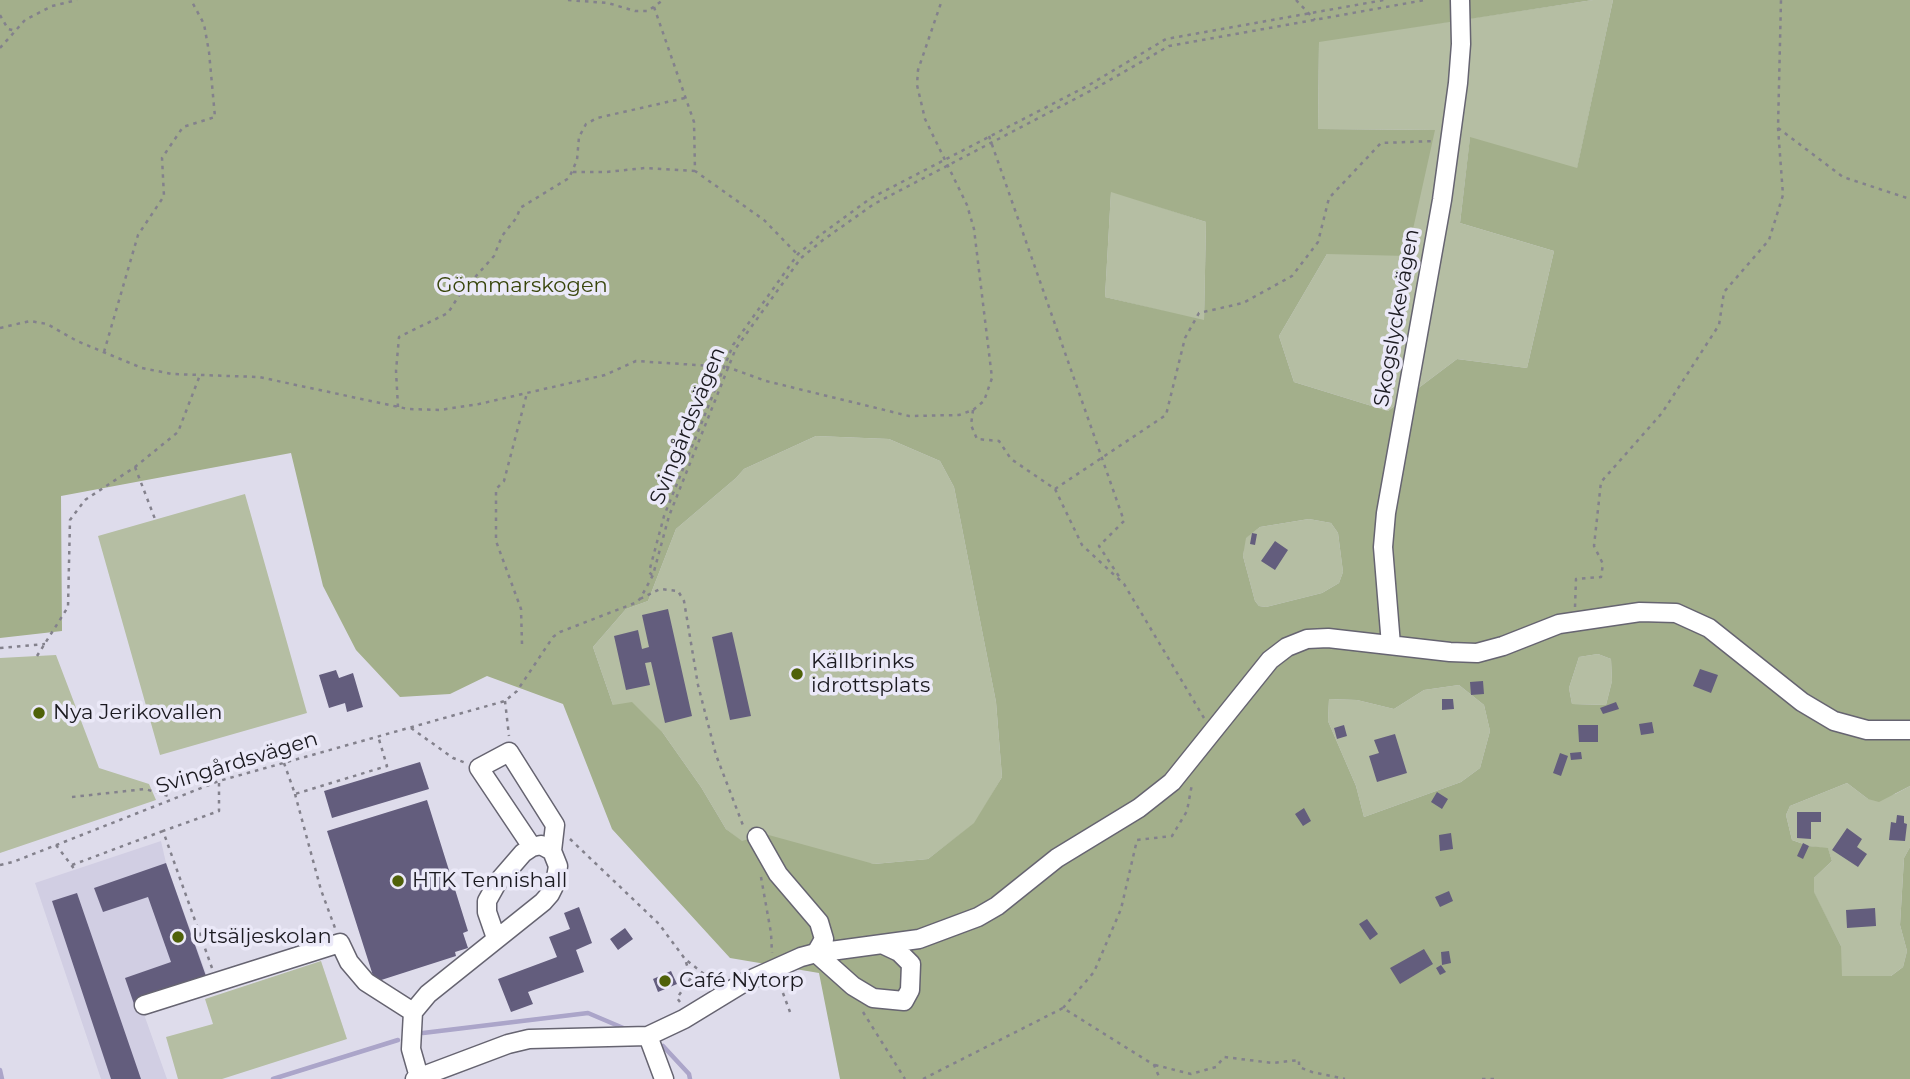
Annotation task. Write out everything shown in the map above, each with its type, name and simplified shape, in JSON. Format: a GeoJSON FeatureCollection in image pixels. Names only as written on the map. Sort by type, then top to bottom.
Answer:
{"type":"FeatureCollection","features":[{"type":"Feature","properties":{"kind":"street","name":"Skogslyckevägen"},"geometry":{"type":"LineString","coordinates":[[1391,645],[1383,547],[1386,513],[1442,200],[1461,44],[1460,0]]}},
{"type":"Feature","properties":{"kind":"street"},"geometry":{"type":"LineString","coordinates":[[496,938],[487,912],[487,901],[497,883],[523,853],[541,845],[552,851],[558,866],[550,894],[428,994],[412,1012],[411,1049],[417,1078],[508,1044],[529,1039],[648,1036],[771,970],[816,953],[919,939],[978,917],[997,906],[1057,858],[1139,808],[1172,782],[1264,666],[1297,642],[1328,638],[1476,653],[1574,621],[1640,612],[1676,613],[1709,628],[1802,702],[1833,721],[1867,730],[1910,730]]}},
{"type":"Feature","properties":{"kind":"street"},"geometry":{"type":"LineString","coordinates":[[532,848],[479,768],[509,752],[555,825],[552,851]]}},
{"type":"Feature","properties":{"kind":"street"},"geometry":{"type":"LineString","coordinates":[[751,833],[778,874],[819,922],[824,939],[816,953]]}},
{"type":"Feature","properties":{"kind":"street"},"geometry":{"type":"LineString","coordinates":[[144,1005],[340,943],[349,962],[366,982],[412,1012]]}},
{"type":"Feature","properties":{"kind":"street"},"geometry":{"type":"LineString","coordinates":[[816,953],[873,998],[904,1001],[910,990],[911,964],[899,952],[882,944]]}},
{"type":"Feature","properties":{"kind":"street"},"geometry":{"type":"LineString","coordinates":[[648,1036],[664,1079]]}},
{"type":"Feature","properties":{"kind":"path"},"geometry":{"type":"LineString","coordinates":[[0,48],[25,20],[52,6],[78,0]]}},
{"type":"Feature","properties":{"kind":"path"},"geometry":{"type":"LineString","coordinates":[[104,352],[138,235],[164,195],[162,158],[183,127],[215,117],[204,24],[191,0]]}},
{"type":"Feature","properties":{"kind":"path"},"geometry":{"type":"LineString","coordinates":[[568,0],[608,3],[635,11],[648,10],[663,0]]}},
{"type":"Feature","properties":{"kind":"path"},"geometry":{"type":"LineString","coordinates":[[0,328],[30,321],[47,324],[77,341],[142,368],[172,374],[259,377],[398,407],[440,410],[606,375],[636,361],[722,366],[766,381],[909,416],[959,415],[973,410],[984,401],[992,378],[974,229],[967,205],[925,119],[917,85],[918,70],[942,0]]}},
{"type":"Feature","properties":{"kind":"path"},"geometry":{"type":"LineString","coordinates":[[1296,0],[1315,20]]}},
{"type":"Feature","properties":{"kind":"path"},"geometry":{"type":"LineString","coordinates":[[653,575],[649,572],[664,516],[709,408],[722,366],[733,345],[798,254],[871,198],[1089,85],[1166,39],[1384,0]]}},
{"type":"Feature","properties":{"kind":"path","name":"Svingårdsvägen"},"geometry":{"type":"LineString","coordinates":[[640,599],[653,575],[668,516],[713,410],[727,367],[736,348],[801,258],[874,204],[1094,89],[1169,46],[1425,0]]}},
{"type":"Feature","properties":{"kind":"path"},"geometry":{"type":"LineString","coordinates":[[1574,621],[1576,579],[1601,577],[1603,564],[1594,546],[1601,482],[1662,413],[1719,325],[1724,292],[1769,240],[1783,195],[1778,128],[1781,0]]}},
{"type":"Feature","properties":{"kind":"path"},"geometry":{"type":"LineString","coordinates":[[654,7],[694,122],[695,171]]}},
{"type":"Feature","properties":{"kind":"path"},"geometry":{"type":"LineString","coordinates":[[0,15],[8,29],[16,31]]}},
{"type":"Feature","properties":{"kind":"path"},"geometry":{"type":"LineString","coordinates":[[398,407],[396,371],[399,337],[448,313],[494,256],[502,236],[517,218],[520,208],[569,178],[577,160],[579,137],[586,124],[597,118],[685,98]]}},
{"type":"Feature","properties":{"kind":"path"},"geometry":{"type":"LineString","coordinates":[[1778,128],[1843,177],[1910,199]]}},
{"type":"Feature","properties":{"kind":"path"},"geometry":{"type":"LineString","coordinates":[[989,136],[1124,521],[1099,546],[1212,732]]}},
{"type":"Feature","properties":{"kind":"path"},"geometry":{"type":"LineString","coordinates":[[1055,489],[1166,415],[1185,338],[1199,313],[1243,303],[1292,276],[1318,242],[1329,198],[1381,143],[1450,141]]}},
{"type":"Feature","properties":{"kind":"path"},"geometry":{"type":"LineString","coordinates":[[572,172],[645,168],[695,171],[764,220],[801,258]]}},
{"type":"Feature","properties":{"kind":"path"},"geometry":{"type":"LineString","coordinates":[[37,656],[68,607],[70,520],[85,500],[135,467],[178,432],[200,375]]}},
{"type":"Feature","properties":{"kind":"path"},"geometry":{"type":"LineString","coordinates":[[522,644],[522,609],[496,541],[496,489],[503,481],[527,393]]}},
{"type":"Feature","properties":{"kind":"path"},"geometry":{"type":"LineString","coordinates":[[973,410],[971,425],[977,439],[999,441],[1011,459],[1055,489],[1082,545],[1124,584]]}},
{"type":"Feature","properties":{"kind":"path"},"geometry":{"type":"LineString","coordinates":[[135,467],[155,519]]}},
{"type":"Feature","properties":{"kind":"path"},"geometry":{"type":"LineString","coordinates":[[509,752],[505,701],[517,691],[553,637],[635,603],[660,589],[678,591],[684,601],[698,685],[716,755],[751,833]]}},
{"type":"Feature","properties":{"kind":"path"},"geometry":{"type":"LineString","coordinates":[[0,648],[45,644]]}},
{"type":"Feature","properties":{"kind":"path","name":"Svingårdsvägen"},"geometry":{"type":"LineString","coordinates":[[0,865],[219,781],[505,701]]}},
{"type":"Feature","properties":{"kind":"path"},"geometry":{"type":"LineString","coordinates":[[411,728],[453,758],[479,768]]}},
{"type":"Feature","properties":{"kind":"path"},"geometry":{"type":"LineString","coordinates":[[295,794],[387,766],[379,736]]}},
{"type":"Feature","properties":{"kind":"path"},"geometry":{"type":"LineString","coordinates":[[284,762],[321,890],[340,943]]}},
{"type":"Feature","properties":{"kind":"path"},"geometry":{"type":"LineString","coordinates":[[72,865],[219,810],[219,781]]}},
{"type":"Feature","properties":{"kind":"path"},"geometry":{"type":"LineString","coordinates":[[923,1079],[1063,1008],[1094,972],[1121,909],[1137,840],[1172,836],[1187,811],[1192,785]]}},
{"type":"Feature","properties":{"kind":"path"},"geometry":{"type":"LineString","coordinates":[[72,796],[145,789],[173,797]]}},
{"type":"Feature","properties":{"kind":"path"},"geometry":{"type":"LineString","coordinates":[[555,825],[659,923],[685,959],[727,993]]}},
{"type":"Feature","properties":{"kind":"path"},"geometry":{"type":"LineString","coordinates":[[163,831],[217,982]]}},
{"type":"Feature","properties":{"kind":"path"},"geometry":{"type":"LineString","coordinates":[[55,845],[75,870]]}},
{"type":"Feature","properties":{"kind":"path"},"geometry":{"type":"LineString","coordinates":[[759,870],[771,933],[771,970],[782,988],[790,1012]]}},
{"type":"Feature","properties":{"kind":"path"},"geometry":{"type":"LineString","coordinates":[[685,959],[691,978],[677,998],[686,1017]]}},
{"type":"Feature","properties":{"kind":"path"},"geometry":{"type":"LineString","coordinates":[[861,991],[863,1011],[905,1079]]}},
{"type":"Feature","properties":{"kind":"path"},"geometry":{"type":"LineString","coordinates":[[1063,1008],[1154,1065],[1191,1074],[1216,1068],[1224,1057],[1273,1063],[1300,1060],[1299,1066],[1312,1072],[1345,1079]]}},
{"type":"Feature","properties":{"kind":"path"},"geometry":{"type":"LineString","coordinates":[[1154,1065],[1160,1079]]}},
{"type":"Feature","properties":{"kind":"path"},"geometry":{"type":"LineString","coordinates":[[1482,1079],[1498,1079]]}},
{"type":"Feature","properties":{"kind":"shaded area"},"geometry":{"type":"Polygon","coordinates":[[[161,841],[166,863],[208,979],[140,1003],[167,1079],[101,1079],[35,883],[161,841]]]}},
{"type":"Feature","properties":{"kind":"green space","name":"Gömmarskogen"},"geometry":{"type":"Polygon","coordinates":[[[0,0],[1593,0],[1319,42],[1318,129],[1435,130],[1407,256],[1327,254],[1279,336],[1294,382],[1388,411],[1457,359],[1527,368],[1554,251],[1460,223],[1470,137],[1577,168],[1613,0],[1910,0],[1910,786],[1879,802],[1868,799],[1847,783],[1790,806],[1786,815],[1792,840],[1809,846],[1828,848],[1832,861],[1814,878],[1814,892],[1841,946],[1842,976],[1891,976],[1903,967],[1907,951],[1900,925],[1904,858],[1910,847],[1910,1079],[840,1079],[819,973],[730,958],[612,829],[563,704],[487,676],[450,694],[400,697],[356,650],[323,586],[291,453],[61,496],[62,631],[0,638],[0,0]],[[1111,192],[1105,297],[1204,320],[1206,222],[1111,192]],[[816,436],[744,469],[676,529],[648,601],[626,609],[593,647],[613,705],[632,702],[663,733],[701,787],[726,829],[742,841],[765,834],[874,864],[928,859],[974,823],[1002,777],[996,702],[954,487],[940,461],[889,439],[816,436]],[[1309,519],[1260,527],[1246,538],[1243,556],[1255,601],[1259,606],[1266,607],[1322,593],[1339,583],[1343,572],[1338,533],[1331,523],[1309,519]],[[1598,654],[1579,657],[1569,688],[1572,704],[1606,705],[1612,681],[1611,659],[1598,654]],[[1459,685],[1424,690],[1394,709],[1357,700],[1329,699],[1328,721],[1356,786],[1364,817],[1461,782],[1480,768],[1490,731],[1484,705],[1459,685]]]}},
{"type":"Feature","properties":{"kind":"green space"},"geometry":{"type":"Polygon","coordinates":[[[1593,0],[1613,0],[1577,169],[1470,138],[1460,223],[1554,251],[1527,368],[1457,359],[1388,411],[1294,382],[1279,336],[1327,254],[1434,130],[1318,129],[1319,41],[1593,0]]]}},
{"type":"Feature","properties":{"kind":"green space"},"geometry":{"type":"Polygon","coordinates":[[[1111,191],[1206,222],[1204,321],[1105,297],[1111,191]]]}},
{"type":"Feature","properties":{"kind":"green space","name":"Källbrinks idrottsplats"},"geometry":{"type":"Polygon","coordinates":[[[816,436],[889,439],[940,461],[954,487],[996,702],[1002,777],[975,823],[928,859],[874,864],[742,842],[726,829],[701,787],[663,733],[613,705],[593,647],[626,609],[648,601],[676,529],[744,469],[816,436]]]}},
{"type":"Feature","properties":{"kind":"green space"},"geometry":{"type":"Polygon","coordinates":[[[245,494],[307,713],[160,755],[98,536],[245,494]]]}},
{"type":"Feature","properties":{"kind":"green space"},"geometry":{"type":"Polygon","coordinates":[[[1309,519],[1331,523],[1338,533],[1343,572],[1339,583],[1322,593],[1266,607],[1259,606],[1255,601],[1243,556],[1245,538],[1260,527],[1309,519]]]}},
{"type":"Feature","properties":{"kind":"green space"},"geometry":{"type":"Polygon","coordinates":[[[1598,654],[1611,659],[1612,681],[1606,705],[1572,704],[1569,688],[1579,657],[1598,654]]]}},
{"type":"Feature","properties":{"kind":"green space","name":"Nya Jerikovallen"},"geometry":{"type":"Polygon","coordinates":[[[56,655],[99,768],[149,784],[156,800],[0,853],[0,658],[56,655]]]}},
{"type":"Feature","properties":{"kind":"green space"},"geometry":{"type":"Polygon","coordinates":[[[1459,685],[1484,705],[1490,731],[1480,768],[1461,782],[1364,817],[1356,786],[1328,721],[1329,699],[1357,700],[1394,709],[1424,690],[1459,685]]]}},
{"type":"Feature","properties":{"kind":"green space"},"geometry":{"type":"Polygon","coordinates":[[[1847,783],[1868,799],[1895,794],[1910,786],[1910,847],[1904,858],[1900,925],[1907,951],[1903,967],[1891,976],[1841,976],[1841,946],[1814,893],[1814,878],[1832,861],[1828,849],[1792,840],[1786,815],[1790,806],[1847,783]]]}},
{"type":"Feature","properties":{"kind":"green space"},"geometry":{"type":"Polygon","coordinates":[[[321,961],[347,1039],[222,1079],[178,1079],[166,1037],[213,1024],[205,999],[321,961]]]}},
{"type":"Feature","properties":{"kind":"building"},"geometry":{"type":"Polygon","coordinates":[[[1252,533],[1257,534],[1255,545],[1250,544],[1252,533]]]}},
{"type":"Feature","properties":{"kind":"building"},"geometry":{"type":"Polygon","coordinates":[[[1275,541],[1288,550],[1275,570],[1261,561],[1275,541]]]}},
{"type":"Feature","properties":{"kind":"building"},"geometry":{"type":"Polygon","coordinates":[[[668,609],[692,716],[665,723],[651,662],[645,663],[650,685],[626,690],[614,636],[638,630],[642,649],[649,647],[642,615],[668,609]]]}},
{"type":"Feature","properties":{"kind":"building"},"geometry":{"type":"Polygon","coordinates":[[[732,632],[751,716],[730,720],[712,637],[732,632]]]}},
{"type":"Feature","properties":{"kind":"building"},"geometry":{"type":"Polygon","coordinates":[[[1700,669],[1718,675],[1711,693],[1693,686],[1700,669]]]}},
{"type":"Feature","properties":{"kind":"building"},"geometry":{"type":"Polygon","coordinates":[[[336,670],[339,678],[353,673],[363,707],[347,712],[345,703],[329,708],[319,675],[336,670]]]}},
{"type":"Feature","properties":{"kind":"building"},"geometry":{"type":"Polygon","coordinates":[[[1483,681],[1484,694],[1471,695],[1470,682],[1483,681]]]}},
{"type":"Feature","properties":{"kind":"building"},"geometry":{"type":"Polygon","coordinates":[[[1442,699],[1453,699],[1454,709],[1442,710],[1442,699]]]}},
{"type":"Feature","properties":{"kind":"building"},"geometry":{"type":"Polygon","coordinates":[[[1616,702],[1619,709],[1603,714],[1600,708],[1616,702]]]}},
{"type":"Feature","properties":{"kind":"building"},"geometry":{"type":"Polygon","coordinates":[[[1652,722],[1654,733],[1641,735],[1639,724],[1652,722]]]}},
{"type":"Feature","properties":{"kind":"building"},"geometry":{"type":"Polygon","coordinates":[[[1344,725],[1347,736],[1337,739],[1334,728],[1344,725]]]}},
{"type":"Feature","properties":{"kind":"building"},"geometry":{"type":"Polygon","coordinates":[[[1578,725],[1598,725],[1598,742],[1579,742],[1578,725]]]}},
{"type":"Feature","properties":{"kind":"building"},"geometry":{"type":"Polygon","coordinates":[[[1395,734],[1407,773],[1377,782],[1369,756],[1379,753],[1374,740],[1395,734]]]}},
{"type":"Feature","properties":{"kind":"building"},"geometry":{"type":"Polygon","coordinates":[[[1581,752],[1582,759],[1571,760],[1570,753],[1581,752]]]}},
{"type":"Feature","properties":{"kind":"building"},"geometry":{"type":"Polygon","coordinates":[[[1560,753],[1568,756],[1561,776],[1553,773],[1560,753]]]}},
{"type":"Feature","properties":{"kind":"building"},"geometry":{"type":"Polygon","coordinates":[[[420,762],[429,789],[332,818],[324,791],[420,762]]]}},
{"type":"Feature","properties":{"kind":"building"},"geometry":{"type":"Polygon","coordinates":[[[1437,792],[1448,799],[1442,809],[1431,802],[1437,792]]]}},
{"type":"Feature","properties":{"kind":"building","name":"HTK Tennishall"},"geometry":{"type":"Polygon","coordinates":[[[427,800],[468,931],[463,933],[468,948],[455,952],[456,956],[375,982],[327,831],[427,800]]]}},
{"type":"Feature","properties":{"kind":"building"},"geometry":{"type":"Polygon","coordinates":[[[1304,808],[1311,821],[1303,826],[1295,814],[1304,808]]]}},
{"type":"Feature","properties":{"kind":"building"},"geometry":{"type":"Polygon","coordinates":[[[1797,812],[1821,812],[1821,822],[1811,822],[1811,839],[1797,838],[1797,812]]]}},
{"type":"Feature","properties":{"kind":"building"},"geometry":{"type":"Polygon","coordinates":[[[1897,815],[1904,816],[1904,823],[1907,824],[1905,841],[1889,840],[1891,822],[1896,823],[1897,815]]]}},
{"type":"Feature","properties":{"kind":"building"},"geometry":{"type":"Polygon","coordinates":[[[1847,828],[1862,839],[1857,847],[1867,854],[1858,867],[1832,850],[1847,828]]]}},
{"type":"Feature","properties":{"kind":"building"},"geometry":{"type":"Polygon","coordinates":[[[1451,833],[1453,849],[1440,851],[1439,835],[1451,833]]]}},
{"type":"Feature","properties":{"kind":"building"},"geometry":{"type":"Polygon","coordinates":[[[1803,843],[1809,846],[1803,859],[1797,856],[1803,843]]]}},
{"type":"Feature","properties":{"kind":"building","name":"Utsäljeskolan"},"geometry":{"type":"Polygon","coordinates":[[[166,863],[207,979],[134,1004],[125,978],[171,962],[148,897],[103,912],[94,888],[166,863]]]}},
{"type":"Feature","properties":{"kind":"building"},"geometry":{"type":"Polygon","coordinates":[[[1449,891],[1453,901],[1440,907],[1435,897],[1449,891]]]}},
{"type":"Feature","properties":{"kind":"building"},"geometry":{"type":"Polygon","coordinates":[[[77,893],[141,1079],[111,1079],[52,901],[77,893]]]}},
{"type":"Feature","properties":{"kind":"building"},"geometry":{"type":"Polygon","coordinates":[[[579,907],[592,943],[576,950],[584,972],[528,992],[533,1004],[511,1012],[498,979],[557,957],[549,937],[570,929],[564,913],[579,907]]]}},
{"type":"Feature","properties":{"kind":"building"},"geometry":{"type":"Polygon","coordinates":[[[1875,908],[1876,926],[1847,928],[1846,910],[1875,908]]]}},
{"type":"Feature","properties":{"kind":"building"},"geometry":{"type":"Polygon","coordinates":[[[1367,919],[1378,934],[1370,940],[1359,924],[1367,919]]]}},
{"type":"Feature","properties":{"kind":"building"},"geometry":{"type":"Polygon","coordinates":[[[625,928],[633,939],[618,950],[610,939],[625,928]]]}},
{"type":"Feature","properties":{"kind":"building"},"geometry":{"type":"Polygon","coordinates":[[[1424,949],[1433,964],[1400,984],[1390,968],[1424,949]]]}},
{"type":"Feature","properties":{"kind":"building"},"geometry":{"type":"Polygon","coordinates":[[[1449,951],[1451,963],[1442,965],[1441,952],[1449,951]]]}},
{"type":"Feature","properties":{"kind":"building"},"geometry":{"type":"Polygon","coordinates":[[[1441,965],[1446,972],[1440,975],[1436,968],[1441,965]]]}},
{"type":"Feature","properties":{"kind":"building","name":"Café Nytorp"},"geometry":{"type":"Polygon","coordinates":[[[671,971],[677,984],[658,992],[653,979],[671,971]]]}},
{"type":"Feature","properties":{"kind":"waterway"},"geometry":{"type":"LineString","coordinates":[[423,1033],[588,1013],[628,1030]]}},
{"type":"Feature","properties":{"kind":"waterway"},"geometry":{"type":"LineString","coordinates":[[273,1079],[398,1040]]}},
{"type":"Feature","properties":{"kind":"waterway"},"geometry":{"type":"LineString","coordinates":[[663,1046],[689,1074],[690,1079]]}},
{"type":"Feature","properties":{"kind":"waterway"},"geometry":{"type":"LineString","coordinates":[[0,1070],[2,1079]]}},
{"type":"Feature","properties":{"kind":"place","name":"Källbrinks idrottsplats"},"geometry":{"type":"Point","coordinates":[797,674]}},
{"type":"Feature","properties":{"kind":"place","name":"Nya Jerikovallen"},"geometry":{"type":"Point","coordinates":[39,713]}},
{"type":"Feature","properties":{"kind":"place","name":"HTK Tennishall"},"geometry":{"type":"Point","coordinates":[398,881]}},
{"type":"Feature","properties":{"kind":"place","name":"Utsäljeskolan"},"geometry":{"type":"Point","coordinates":[178,937]}},
{"type":"Feature","properties":{"kind":"place","name":"Café Nytorp"},"geometry":{"type":"Point","coordinates":[665,981]}}]}
